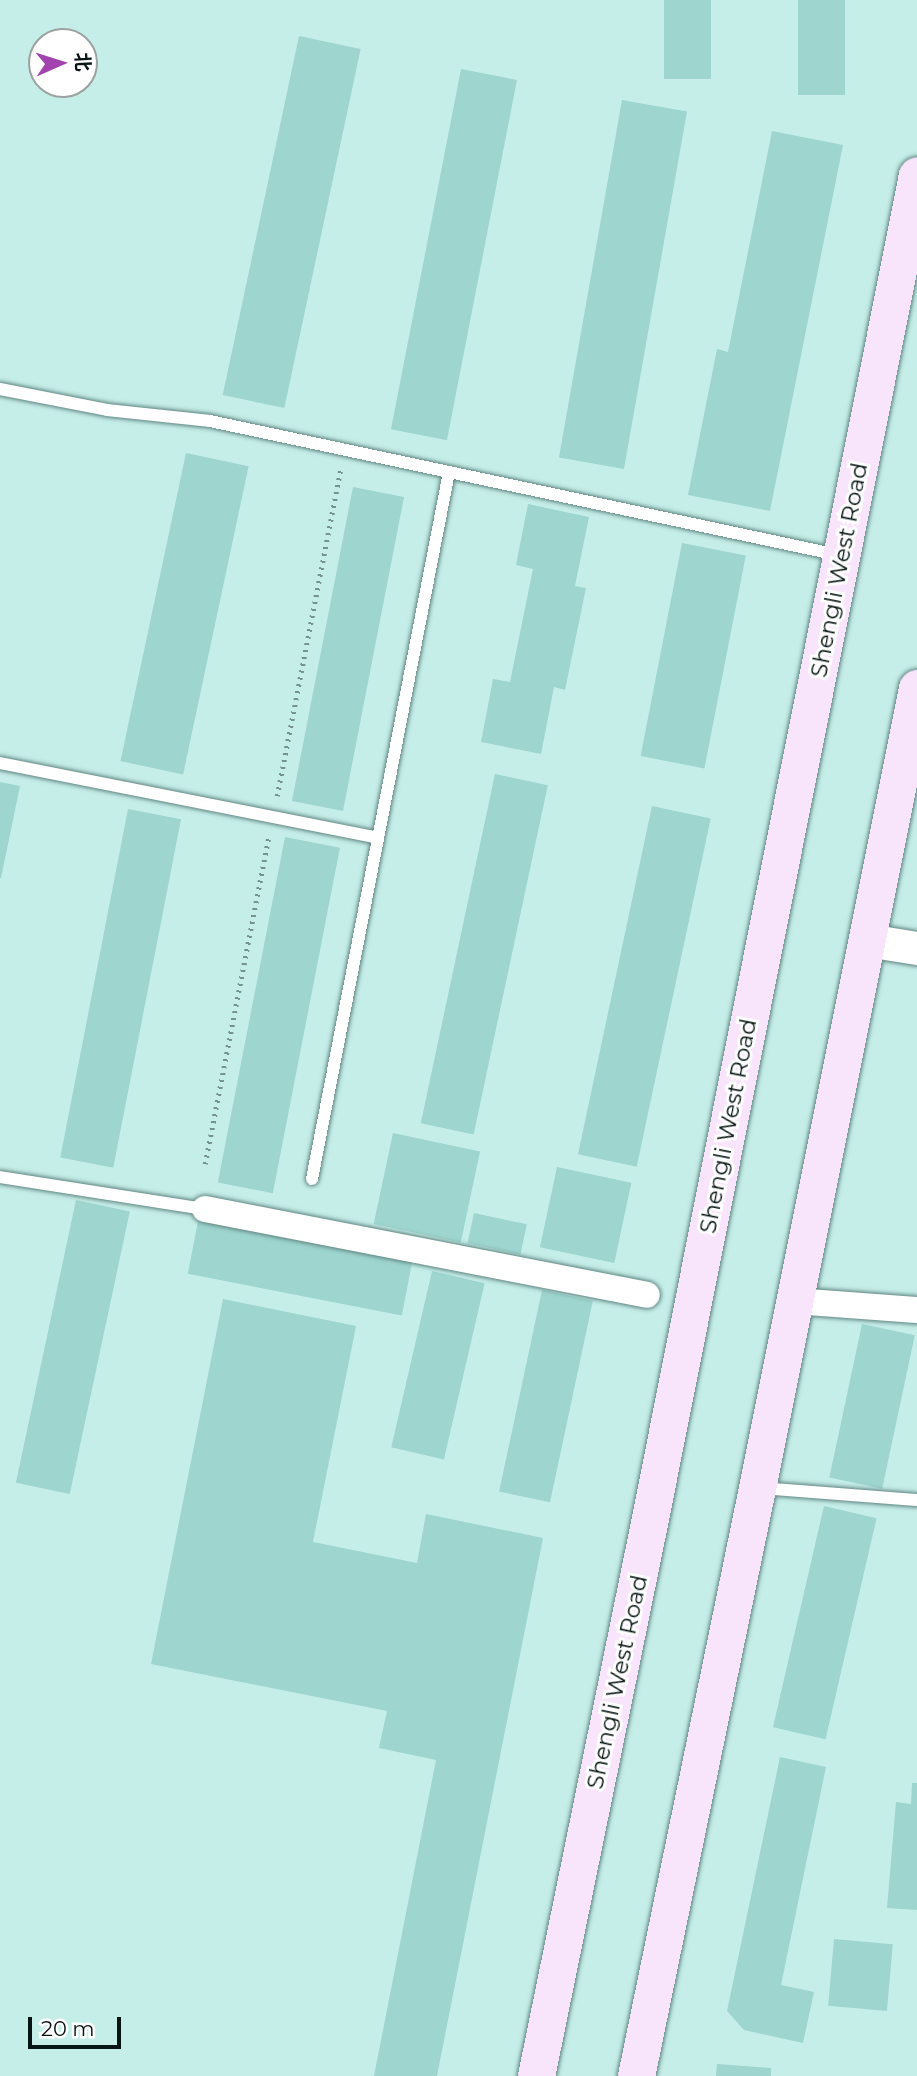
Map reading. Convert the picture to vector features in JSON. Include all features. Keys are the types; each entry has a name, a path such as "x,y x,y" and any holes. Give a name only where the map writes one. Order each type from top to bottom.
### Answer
{"main road":[{"name":"Shengli West Road","path":"536,2076 917,175"},
{"path":"636,2076 917,688"}],"street":[{"path":"867,940 917,948"},
{"path":"205,1209 647,1295"},
{"path":"794,1301 917,1310"}],"lane":[{"path":"0,389 107,410 210,421 842,556"},
{"path":"312,1179 449,472"},
{"path":"0,763 378,838"},
{"path":"0,1177 205,1209"},
{"path":"757,1488 917,1500"}],"building":[{"path":"664,0 711,0 711,79 664,79"},
{"path":"798,0 845,0 845,95 798,95"},
{"path":"299,36 361,49 284,408 223,395"},
{"path":"461,69 517,80 447,440 391,429"},
{"path":"622,100 687,111 624,469 559,457"},
{"path":"772,131 843,145 770,511 688,495 717,349 728,352"},
{"path":"186,453 249,466 183,774 121,761"},
{"path":"353,487 404,497 343,811 292,801"},
{"path":"528,504 589,517 575,586 586,588 565,690 554,687 541,754 481,742 493,679 510,682 533,569 516,565"},
{"path":"682,543 746,555 704,768 641,756"},
{"path":"495,774 548,785 474,1134 421,1123"},
{"path":"0,782 20,786 1,878 0,878"},
{"path":"652,806 711,818 637,1167 578,1154"},
{"path":"128,809 181,819 113,1168 60,1157"},
{"path":"285,837 340,848 273,1193 218,1183"},
{"path":"393,1133 480,1152 461,1242 374,1224"},
{"path":"557,1167 631,1183 614,1263 540,1247"},
{"path":"76,1200 130,1211 70,1494 16,1483"},
{"path":"200,1211 414,1253 402,1315 188,1274"},
{"path":"474,1213 527,1224 520,1255 468,1243"},
{"path":"432,1271 485,1283 444,1460 391,1447"},
{"path":"542,1290 593,1301 550,1502 499,1491"},
{"path":"223,1299 356,1326 313,1542 417,1563 426,1514 543,1538 437,2076 374,2076 436,1760 379,1748 387,1711 151,1664"},
{"path":"862,1324 915,1335 882,1489 829,1478"},
{"path":"824,1506 877,1518 826,1739 773,1727"},
{"path":"780,1757 826,1767 781,1985 814,1992 803,2043 744,2030 727,2011"},
{"path":"912,1783 917,1783 917,1910 887,1908 896,1802 911,1804"},
{"path":"834,1939 893,1944 887,2011 828,2006"},
{"path":"717,2064 771,2068 771,2076 716,2076"}]}
